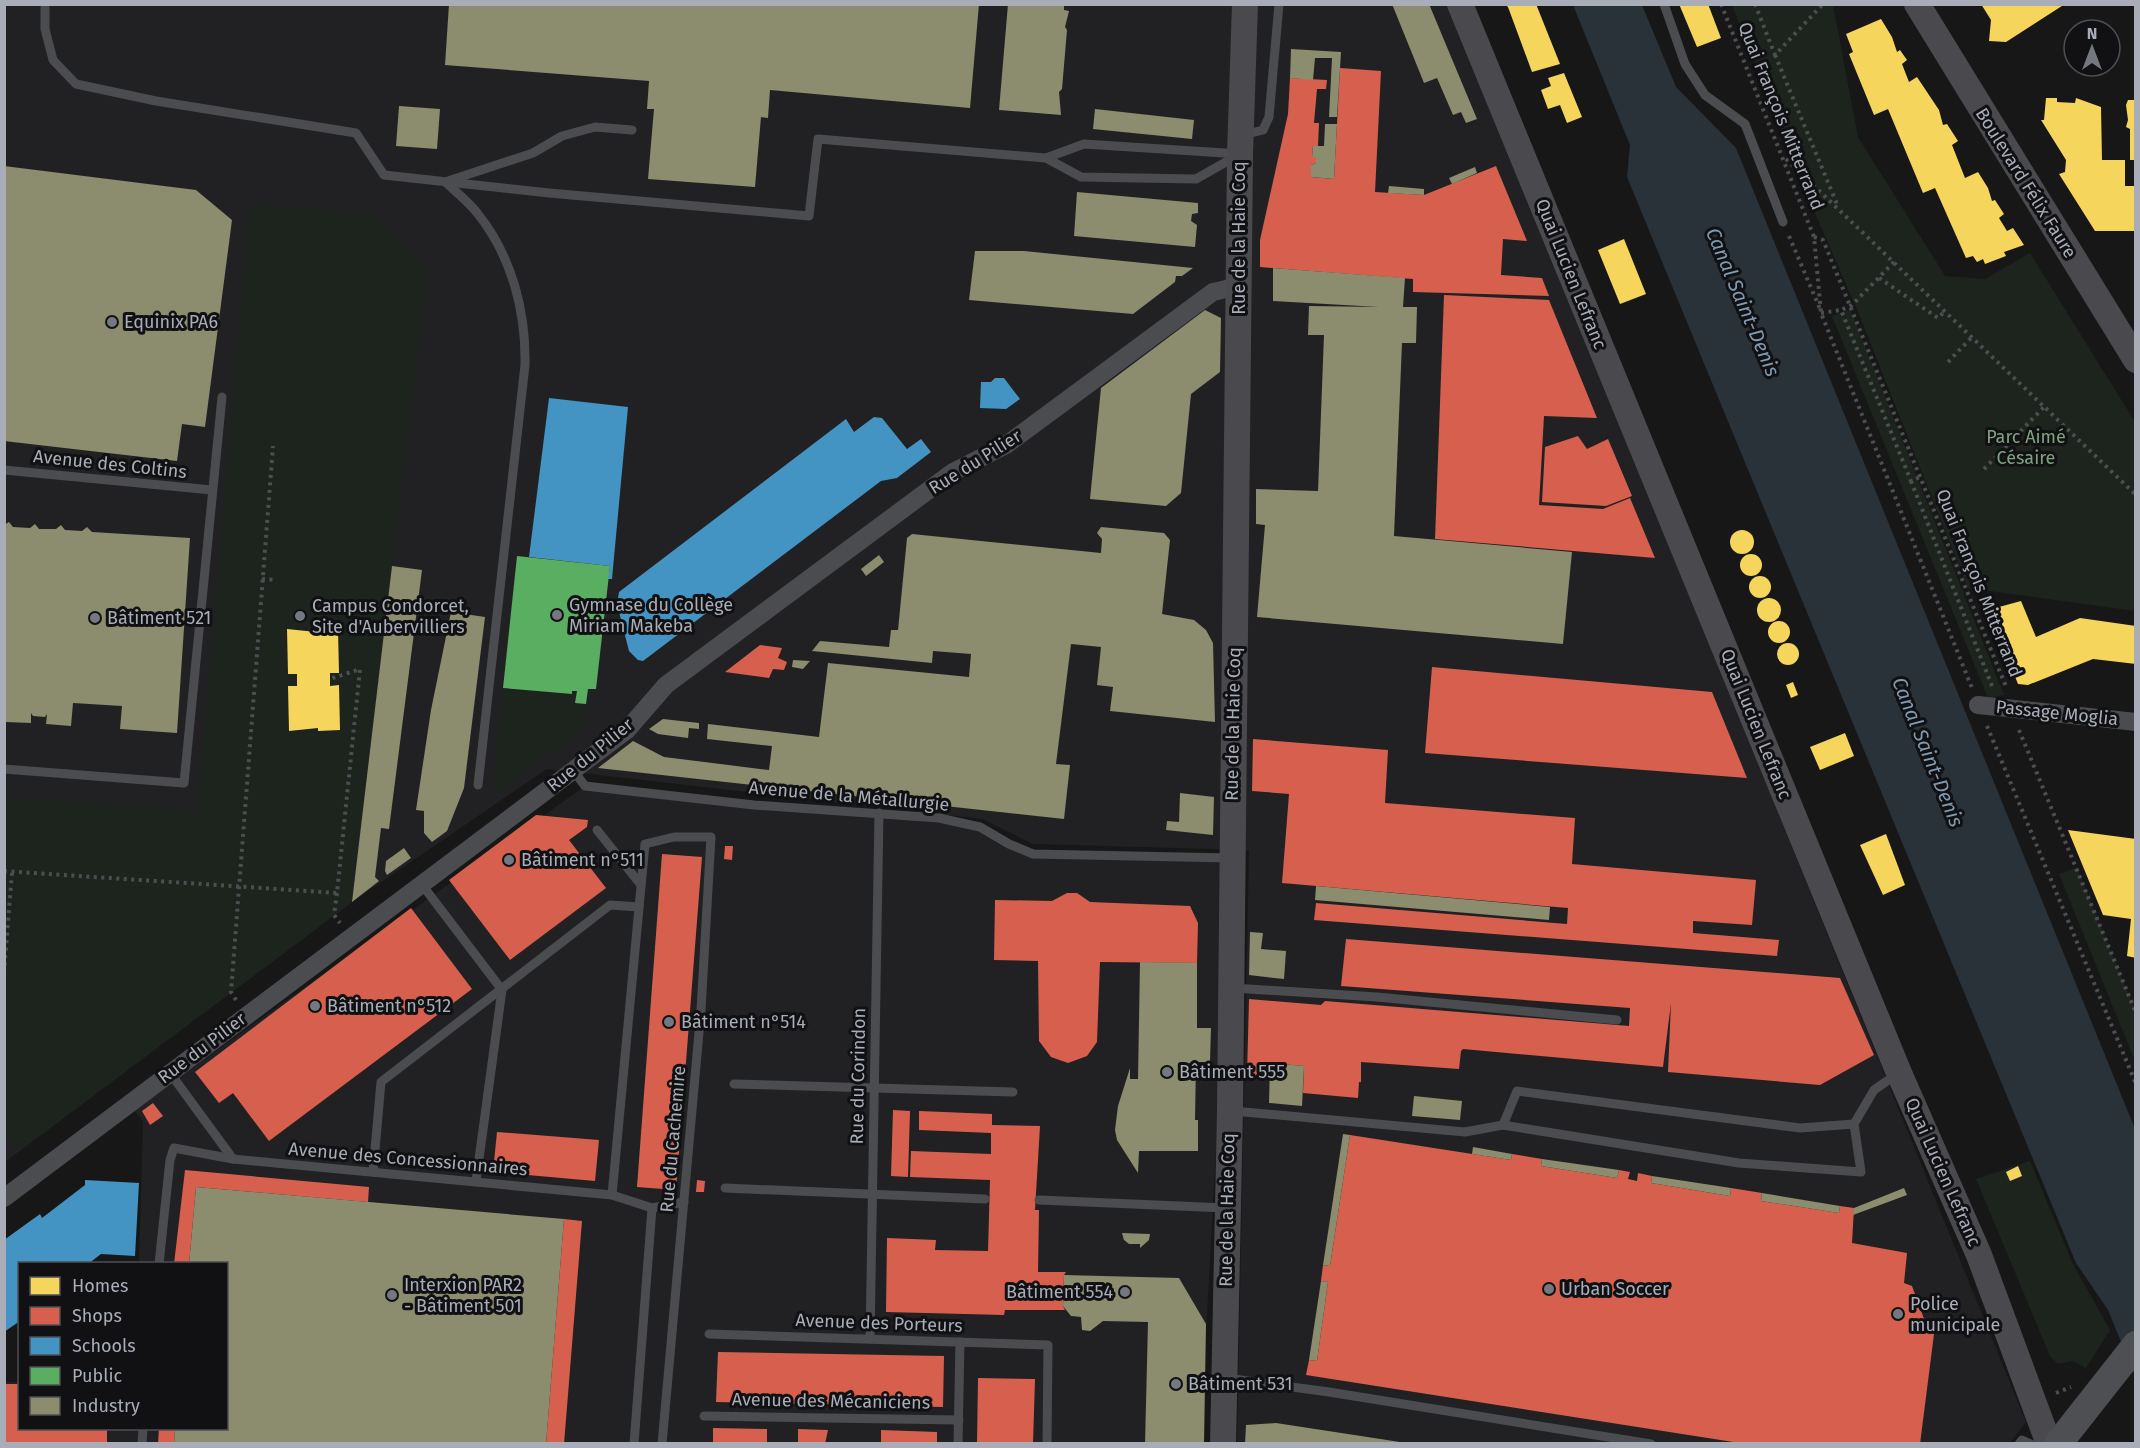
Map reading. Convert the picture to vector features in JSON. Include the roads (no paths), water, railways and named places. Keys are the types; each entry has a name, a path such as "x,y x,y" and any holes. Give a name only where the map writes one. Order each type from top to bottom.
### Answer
{"main road":[{"name":"Rue de la Haie Coq","path":"1223,1443 1230,1111 1240,145 1245,4"},
{"name":"Quai Lucien Lefranc","path":"1460,4 1899,1073 1980,1255 2049,1443"},
{"name":"Boulevard Félix Faure","path":"1917,4 2136,360"},
{"path":"2058,1443 2136,1345"}],"street":[{"name":"Rue du Pilier","path":"4,1198 245,1016 423,886 627,730 666,685 953,472 1006,445 1213,292 1239,286"},
{"name":"Passage Moglia","path":"1978,705 2136,722"}],"lane":[{"path":"45,4 45,29 53,60 76,84 156,101 356,133 384,175 809,216 818,139 1047,158 1081,177 1196,179 1263,130 1269,117 1279,4"},
{"path":"1664,4 1690,72 1705,95 1745,124 1783,222"},
{"path":"445,182 533,153 561,136 595,127 632,130"},
{"path":"1047,158 1084,144 1240,145"},
{"path":"445,182 478,213 500,247 512,274 526,336 525,365 478,785"},
{"path":"4,769 184,783 222,397"},
{"name":"Avenue des Coltins","path":"4,470 212,490"},
{"name":"Avenue de la Métallurgie","path":"573,770 585,786 754,804 939,818 980,827 1009,844 1033,854 1232,858"},
{"name":"Rue du Corindon","path":"870,1339 879,813"},
{"path":"597,830 641,885 612,1195"},
{"name":"Rue du Cachemire","path":"641,885 645,844 674,837 711,837 701,1010 662,1443"},
{"path":"423,886 502,990 476,1181"},
{"path":"374,1172 381,1082 610,905 639,907"},
{"path":"1231,987 1377,997 1617,1020"},
{"path":"170,1073 233,1159"},
{"path":"1230,1111 1465,1132 1503,1125 1739,1163 1861,1172 1854,1124 1874,1090 1899,1073"},
{"path":"734,1084 1012,1092"},
{"path":"1503,1125 1517,1090 1800,1128 1854,1124"},
{"name":"Avenue des Concessionnaires","path":"159,1262 170,1160 174,1148 233,1159 612,1195 652,1208 684,1202"},
{"path":"725,1188 985,1198"},
{"path":"1039,1200 1227,1208"},
{"path":"634,1443 652,1208"},
{"name":"Avenue des Porteurs","path":"709,1334 1048,1345 1047,1443"},
{"path":"958,1443 960,1342"},
{"path":"1224,1378 1329,1392 1651,1443"},
{"name":"Avenue des Mécaniciens","path":"704,1416 959,1420"},
{"path":"2019,1443 2022,1440 2031,1443"}],"water":[{"name":"Canal Saint-Denis","path":"1573,5 1642,5 1676,87 1736,148 2135,1129 2135,1376 2108,1310 2076,1263 1627,177 1630,145"}],"place":[{"name":"Equinix PA6","path":"112,322"},
{"name":"Gymnase du Collège Miriam Makeba","path":"557,615"},
{"name":"Campus Condorcet, Site d'Aubervilliers","path":"300,616"},
{"name":"Bâtiment 521","path":"95,618"},
{"name":"Bâtiment n°511","path":"509,860"},
{"name":"Bâtiment n°512","path":"315,1006"},
{"name":"Bâtiment n°514","path":"669,1022"},
{"name":"Bâtiment 555","path":"1167,1072"},
{"name":"Urban Soccer","path":"1549,1289"},
{"name":"Bâtiment 554","path":"1125,1292"},
{"name":"Interxion PAR2 - Bâtiment 501","path":"392,1295"},
{"name":"Police municipale","path":"1898,1314"},
{"name":"Bâtiment 531","path":"1176,1384"}],"park label":[{"name":"Parc Aimé Césaire","path":"2026,447"}]}
